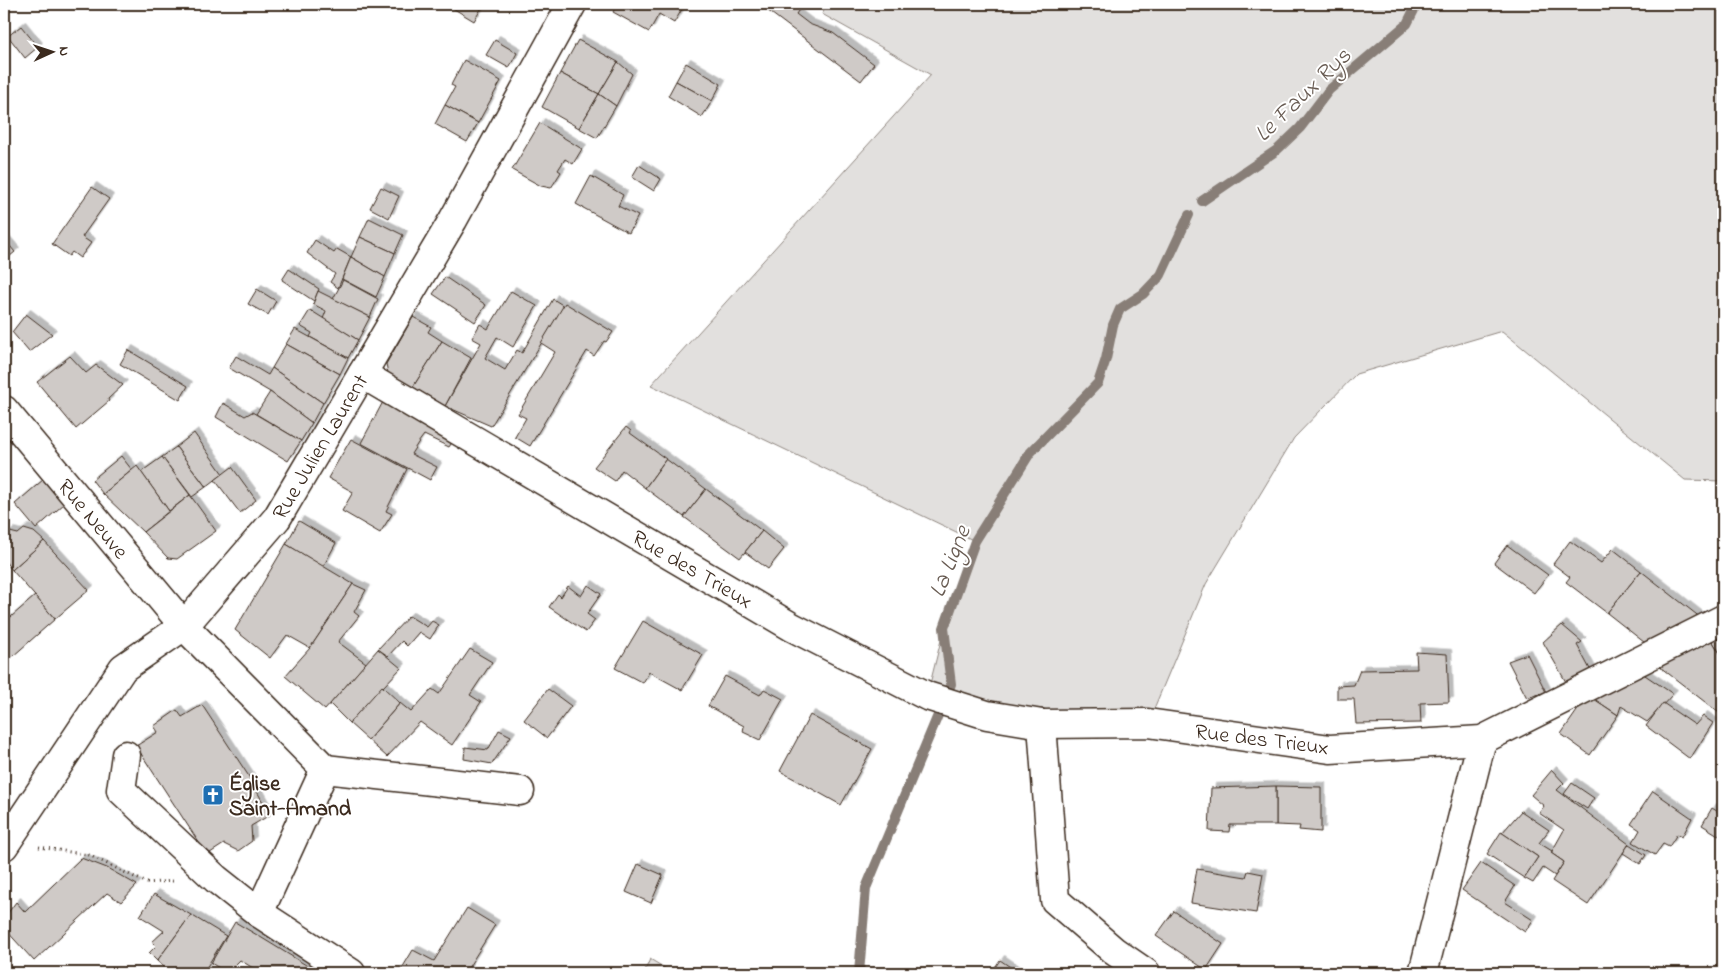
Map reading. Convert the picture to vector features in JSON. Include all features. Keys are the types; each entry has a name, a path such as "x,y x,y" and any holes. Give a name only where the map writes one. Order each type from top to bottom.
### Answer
{"street":[{"name":"Rue Julien Laurent","path":"5,844 123,668 184,626 277,518 454,220 572,4"},
{"name":"Rue des Trieux","path":"362,374 792,626 928,696 987,714 1042,724 1148,723 1330,749 1482,740 1723,619"},
{"name":"Rue Neuve","path":"4,410 184,626 324,769"},
{"path":"1042,724 1055,900 1114,952 1146,973"},
{"path":"1423,973 1482,740"},
{"path":"126,755 121,790 216,879 259,913 351,973"},
{"path":"259,913 324,769 520,791"}],"path":[{"path":"5,844 89,855 147,882"}],"shaded area":[{"path":"827,4 1723,4 1723,481 1685,480 1502,331 1356,374 1294,438 1206,584 1148,723 1042,724 927,696 944,628 975,541 651,385 931,75 822,14"},
{"path":"650,959 673,973 644,973"}],"building":[{"path":"446,4 484,4 474,21"},
{"path":"617,4 685,4 674,23 659,14 649,32 613,12"},
{"path":"759,4 803,4 796,14 809,24 833,33 874,64 861,81"},
{"path":"21,26 38,47 25,58 8,36"},
{"path":"495,40 517,53 509,68 486,55"},
{"path":"578,40 618,62 599,94 560,73"},
{"path":"464,60 501,81 478,123 445,105 455,87 451,85"},
{"path":"618,62 632,74 616,106 599,94"},
{"path":"686,63 721,84 712,101 676,81"},
{"path":"560,73 599,94 579,128 542,107"},
{"path":"676,81 712,101 702,117 668,96"},
{"path":"599,94 616,106 597,138 579,128"},
{"path":"445,105 478,123 467,142 435,124"},
{"path":"540,123 582,149 573,164 565,159 558,170 561,172 551,188 541,186 512,170"},
{"path":"639,165 661,179 654,191 632,177"},
{"path":"591,176 623,195 618,206 638,216 629,233 576,204"},
{"path":"92,187 109,199 82,237 91,243 80,258 72,252 69,256 52,244"},
{"path":"381,187 399,196 389,218 370,208"},
{"path":"369,218 403,235 395,253 360,237"},
{"path":"360,237 395,253 385,277 351,257"},
{"path":"4,239 15,252 4,261"},
{"path":"315,240 334,253 337,249 351,257 338,288 330,282 335,274 307,253"},
{"path":"351,257 385,277 376,297 342,279"},
{"path":"289,269 319,289 314,301 282,280"},
{"path":"445,277 486,305 475,322 433,294"},
{"path":"343,280 378,299 370,317 333,299"},
{"path":"257,289 276,301 268,315 248,304"},
{"path":"318,291 370,317 358,340 323,319 326,311 313,304"},
{"path":"511,291 537,306 513,347 497,337 485,358 505,370 517,350 522,353 553,299 564,306 491,426 445,406 481,343 472,338 480,324 488,329"},
{"path":"565,303 613,332 594,356 587,351 530,446 515,437 526,418 518,414 555,352 541,343"},
{"path":"310,310 358,340 348,358 310,337 312,333 300,326"},
{"path":"26,314 52,334 29,352 12,332"},
{"path":"413,317 431,327 428,332 442,341 413,387 388,373 386,364"},
{"path":"295,329 348,358 340,374 286,344"},
{"path":"442,341 471,358 445,406 413,387"},
{"path":"286,344 340,374 323,403 272,368"},
{"path":"128,350 188,386 180,400 120,364"},
{"path":"70,356 86,373 96,365 123,385 108,399 109,401 76,429 37,382"},
{"path":"236,356 268,375 272,368 323,403 312,423 270,392 229,368"},
{"path":"270,392 312,423 301,441 256,414"},
{"path":"384,400 455,438 449,447 424,435 411,454 437,467 430,480 361,443"},
{"path":"223,403 245,416 252,412 301,441 288,461 216,417"},
{"path":"626,427 631,431 630,433 666,459 645,488 622,470 615,481 594,467"},
{"path":"194,433 223,474 206,487 176,447"},
{"path":"351,439 407,469 386,511 392,514 380,533 342,511 353,492 328,478"},
{"path":"176,447 206,487 192,497 162,457"},
{"path":"121,456 132,470 103,494 92,480"},
{"path":"162,457 190,495 169,511 141,472"},
{"path":"666,459 706,489 684,517 645,488"},
{"path":"137,466 169,511 143,532 103,494"},
{"path":"232,467 256,500 240,513 215,480"},
{"path":"44,479 65,503 36,529 15,504"},
{"path":"706,489 762,531 740,558 684,517"},
{"path":"190,495 216,531 177,559 168,558 143,532"},
{"path":"299,521 336,543 323,567 286,544"},
{"path":"24,529 34,532 44,541 12,570 4,560 4,538 10,532 18,534"},
{"path":"762,531 784,549 768,569 745,552"},
{"path":"44,541 89,590 55,619 12,570"},
{"path":"1570,541 1601,563 1613,549 1641,571 1607,613 1566,582 1570,577 1553,564"},
{"path":"286,544 353,584 310,648 287,635 270,658 235,630"},
{"path":"1507,545 1548,575 1534,593 1494,563"},
{"path":"1641,571 1701,618 1654,650 1607,613"},
{"path":"353,584 366,590 354,612 359,616 338,642 366,663 325,710 285,676 310,648"},
{"path":"588,585 601,594 587,614 595,620 586,632 549,607 558,594 561,597 568,586 581,596"},
{"path":"35,596 55,619 4,664 4,623"},
{"path":"409,616 427,627 432,621 439,625 430,639 419,632 407,646 402,641 388,656 378,649"},
{"path":"643,621 703,655 682,690 649,672 643,683 615,668"},
{"path":"1562,625 1582,642 1577,645 1592,673 1566,682 1543,642"},
{"path":"1722,633 1723,635 1723,658 1711,639"},
{"path":"1711,639 1723,658 1723,716 1660,667"},
{"path":"378,649 401,668 349,723 330,704"},
{"path":"470,649 492,662 470,695 481,702 452,745 420,722 387,757 368,740 400,703 411,712 432,689 439,694"},
{"path":"1416,652 1447,654 1449,702 1420,703 1421,723 1356,724 1354,699 1337,699 1337,686 1354,685 1360,670 1417,669"},
{"path":"1527,654 1546,692 1527,698 1508,661"},
{"path":"1642,673 1673,694 1647,722 1621,706 1618,715 1588,695"},
{"path":"725,676 760,695 764,689 783,699 760,740 743,732 744,726 708,706"},
{"path":"382,686 400,703 368,740 349,723"},
{"path":"548,689 571,706 547,738 524,720"},
{"path":"1588,695 1618,715 1590,755 1561,734"},
{"path":"1663,703 1695,725 1703,716 1713,723 1690,759 1646,726"},
{"name":"Église Saint-Amand","path":"202,705 248,775 270,815 251,826 252,841 238,851 224,844 207,855 136,746 158,732 154,726 177,710 182,717"},
{"path":"810,715 872,749 841,805 780,771"},
{"path":"499,730 511,736 492,764 464,759 465,747 488,750"},
{"path":"1552,770 1564,783 1557,790 1629,844 1588,905 1552,881 1564,862 1551,853 1564,830 1539,813 1544,806 1531,795"},
{"path":"1572,783 1594,798 1587,809 1564,794"},
{"path":"1276,786 1321,787 1321,832 1299,830 1300,826 1276,825"},
{"path":"1276,786 1276,825 1230,825 1229,832 1209,831 1211,788"},
{"path":"1653,791 1692,818 1682,837 1677,834 1669,847 1663,844 1655,855 1633,842 1640,830 1631,824"},
{"path":"1712,808 1723,815 1723,838 1702,825"},
{"path":"1521,811 1549,830 1539,843 1564,862 1555,876 1543,868 1533,883 1524,878 1538,857 1502,833"},
{"path":"1501,832 1538,857 1524,878 1487,854"},
{"path":"1629,844 1646,855 1640,864 1623,853"},
{"path":"81,858 107,868 137,885 121,902 107,893 34,961 4,928 4,918 16,902 25,912"},
{"path":"1481,863 1515,886 1505,902 1533,920 1525,932 1462,890"},
{"path":"638,864 663,875 651,903 626,892"},
{"path":"1197,869 1246,877 1248,871 1263,874 1256,913 1191,903"},
{"path":"154,894 191,915 157,961 149,953 156,946 152,942 164,931 140,916"},
{"path":"467,908 495,925 465,973 406,973 401,970 413,950 434,961"},
{"path":"1174,911 1223,944 1206,970 1156,936"},
{"path":"191,915 226,936 203,973 186,973 183,969 179,973 160,973 164,967 157,961"},
{"path":"235,922 319,973 261,973 240,960 227,973 211,963"},
{"path":"1000,960 1019,973 991,973"}],"waterway":[{"name":"Le Faux Rys","path":"1202,201 1277,150 1300,128 1329,90 1407,24 1417,4"},
{"name":"La Ligne","path":"859,973 866,888 951,684 944,628 975,541 1030,453 1098,383 1106,359 1113,325 1120,309 1143,294 1161,275 1189,215"}],"place":[{"name":"Église Saint-Amand","path":"213,795"}]}
